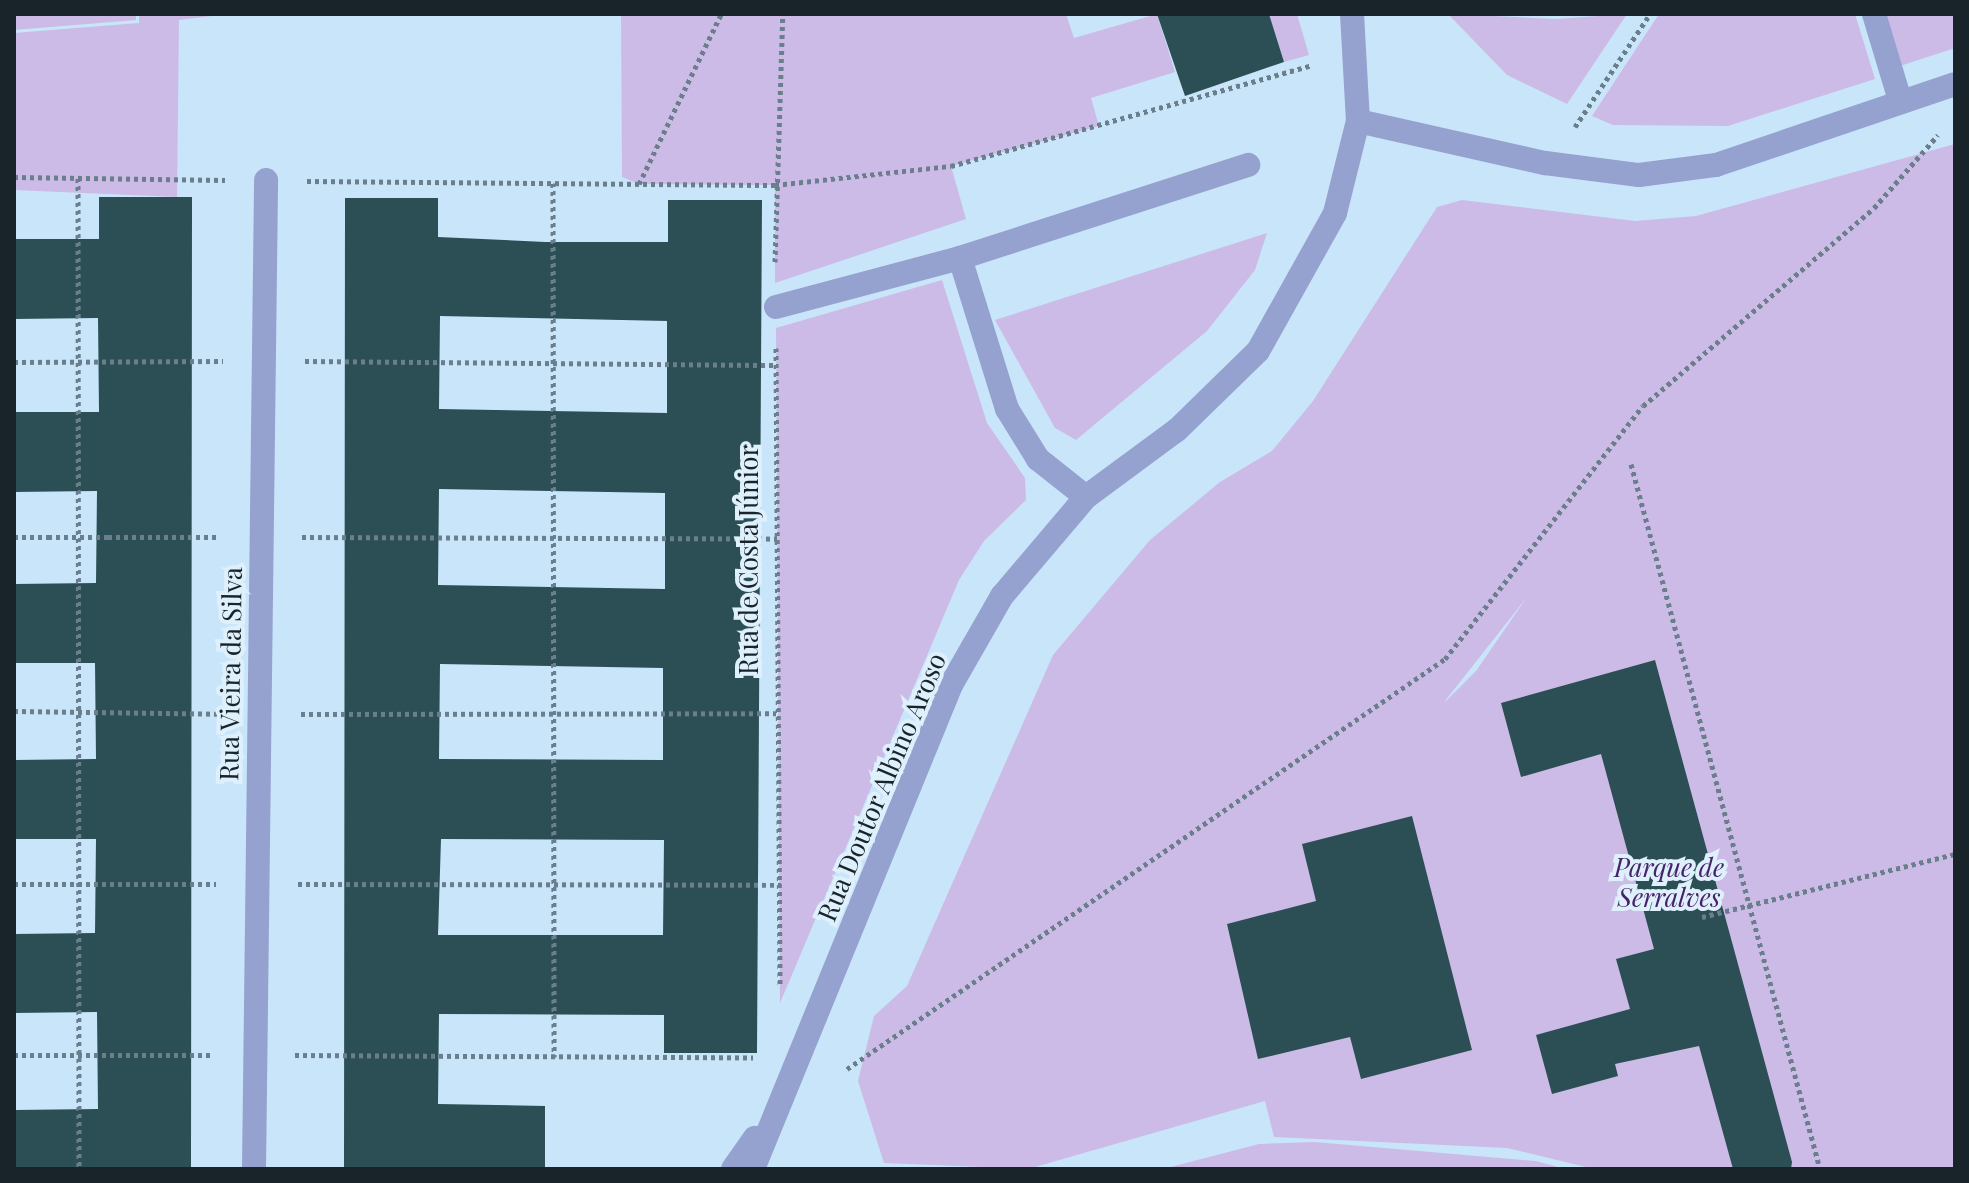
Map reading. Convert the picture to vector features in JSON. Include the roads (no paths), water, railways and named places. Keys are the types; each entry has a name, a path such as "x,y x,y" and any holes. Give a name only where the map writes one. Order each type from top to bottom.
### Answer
{"street":[{"name":"Rua Doutor Albino Aroso","path":"753,1169 774,1104 951,685 1002,596 1086,497 1177,430 1258,351 1335,213 1358,121 1352,14"},
{"path":"1874,14 1900,100"},
{"path":"1358,121 1545,163 1639,175 1716,165 1900,100 1955,84"},
{"path":"776,307 960,258 1248,165"},
{"name":"Rua Vieira da Silva","path":"254,1169 257,714 266,180"},
{"path":"960,258 1007,409 1038,459 1086,497"},
{"path":"733,1169 774,1104"}],"park label":[{"name":"Parque de Serralves","path":"1669,882"}]}
